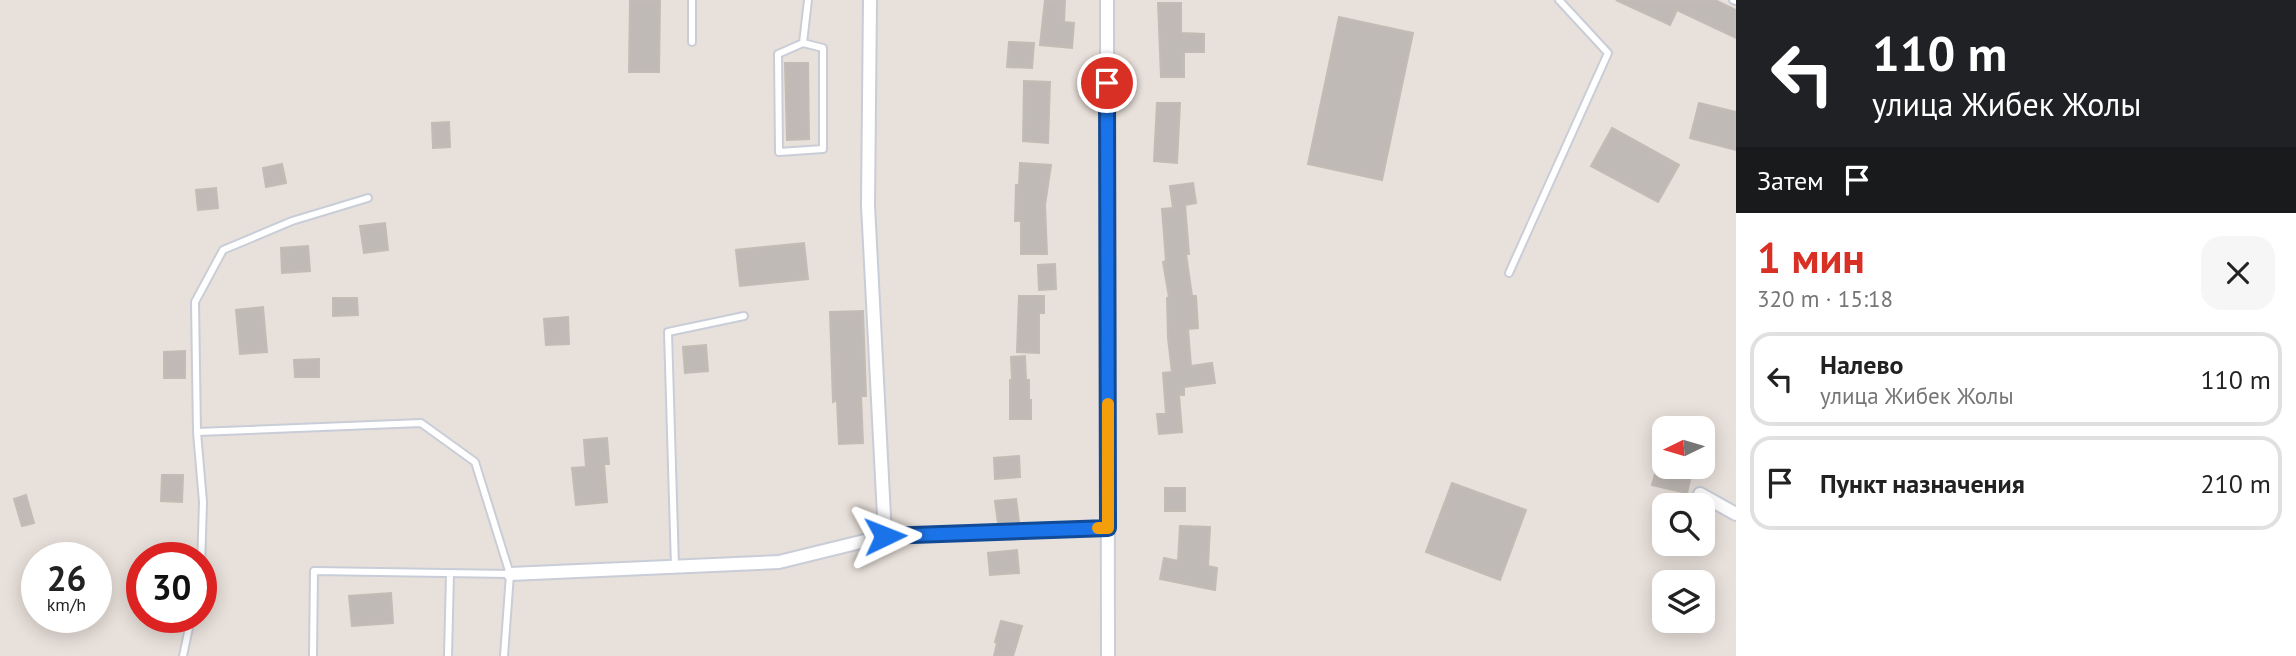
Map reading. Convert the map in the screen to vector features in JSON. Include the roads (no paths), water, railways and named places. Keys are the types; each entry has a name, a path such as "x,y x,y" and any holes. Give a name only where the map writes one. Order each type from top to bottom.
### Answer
{"street":[{"path":"870,0 868,205 885,536"},
{"path":"1107,0 1108,656"},
{"path":"1715,502 1736,514"},
{"path":"510,574 779,562 885,536 1108,528"}],"lane":[{"path":"692,0 692,42"},
{"path":"803,43 808,0"},
{"path":"1509,273 1608,53 1559,0"},
{"path":"803,43 824,48 823,149 779,152 778,54 803,43"},
{"path":"202,542 203,502 197,432 195,302 223,250 292,220 368,198"},
{"path":"675,567 667,332 744,316"},
{"path":"197,432 421,423 475,463 510,574 504,656"},
{"path":"313,656 314,571 510,574"},
{"path":"448,656 450,574"},
{"path":"183,656 188,633"}]}
